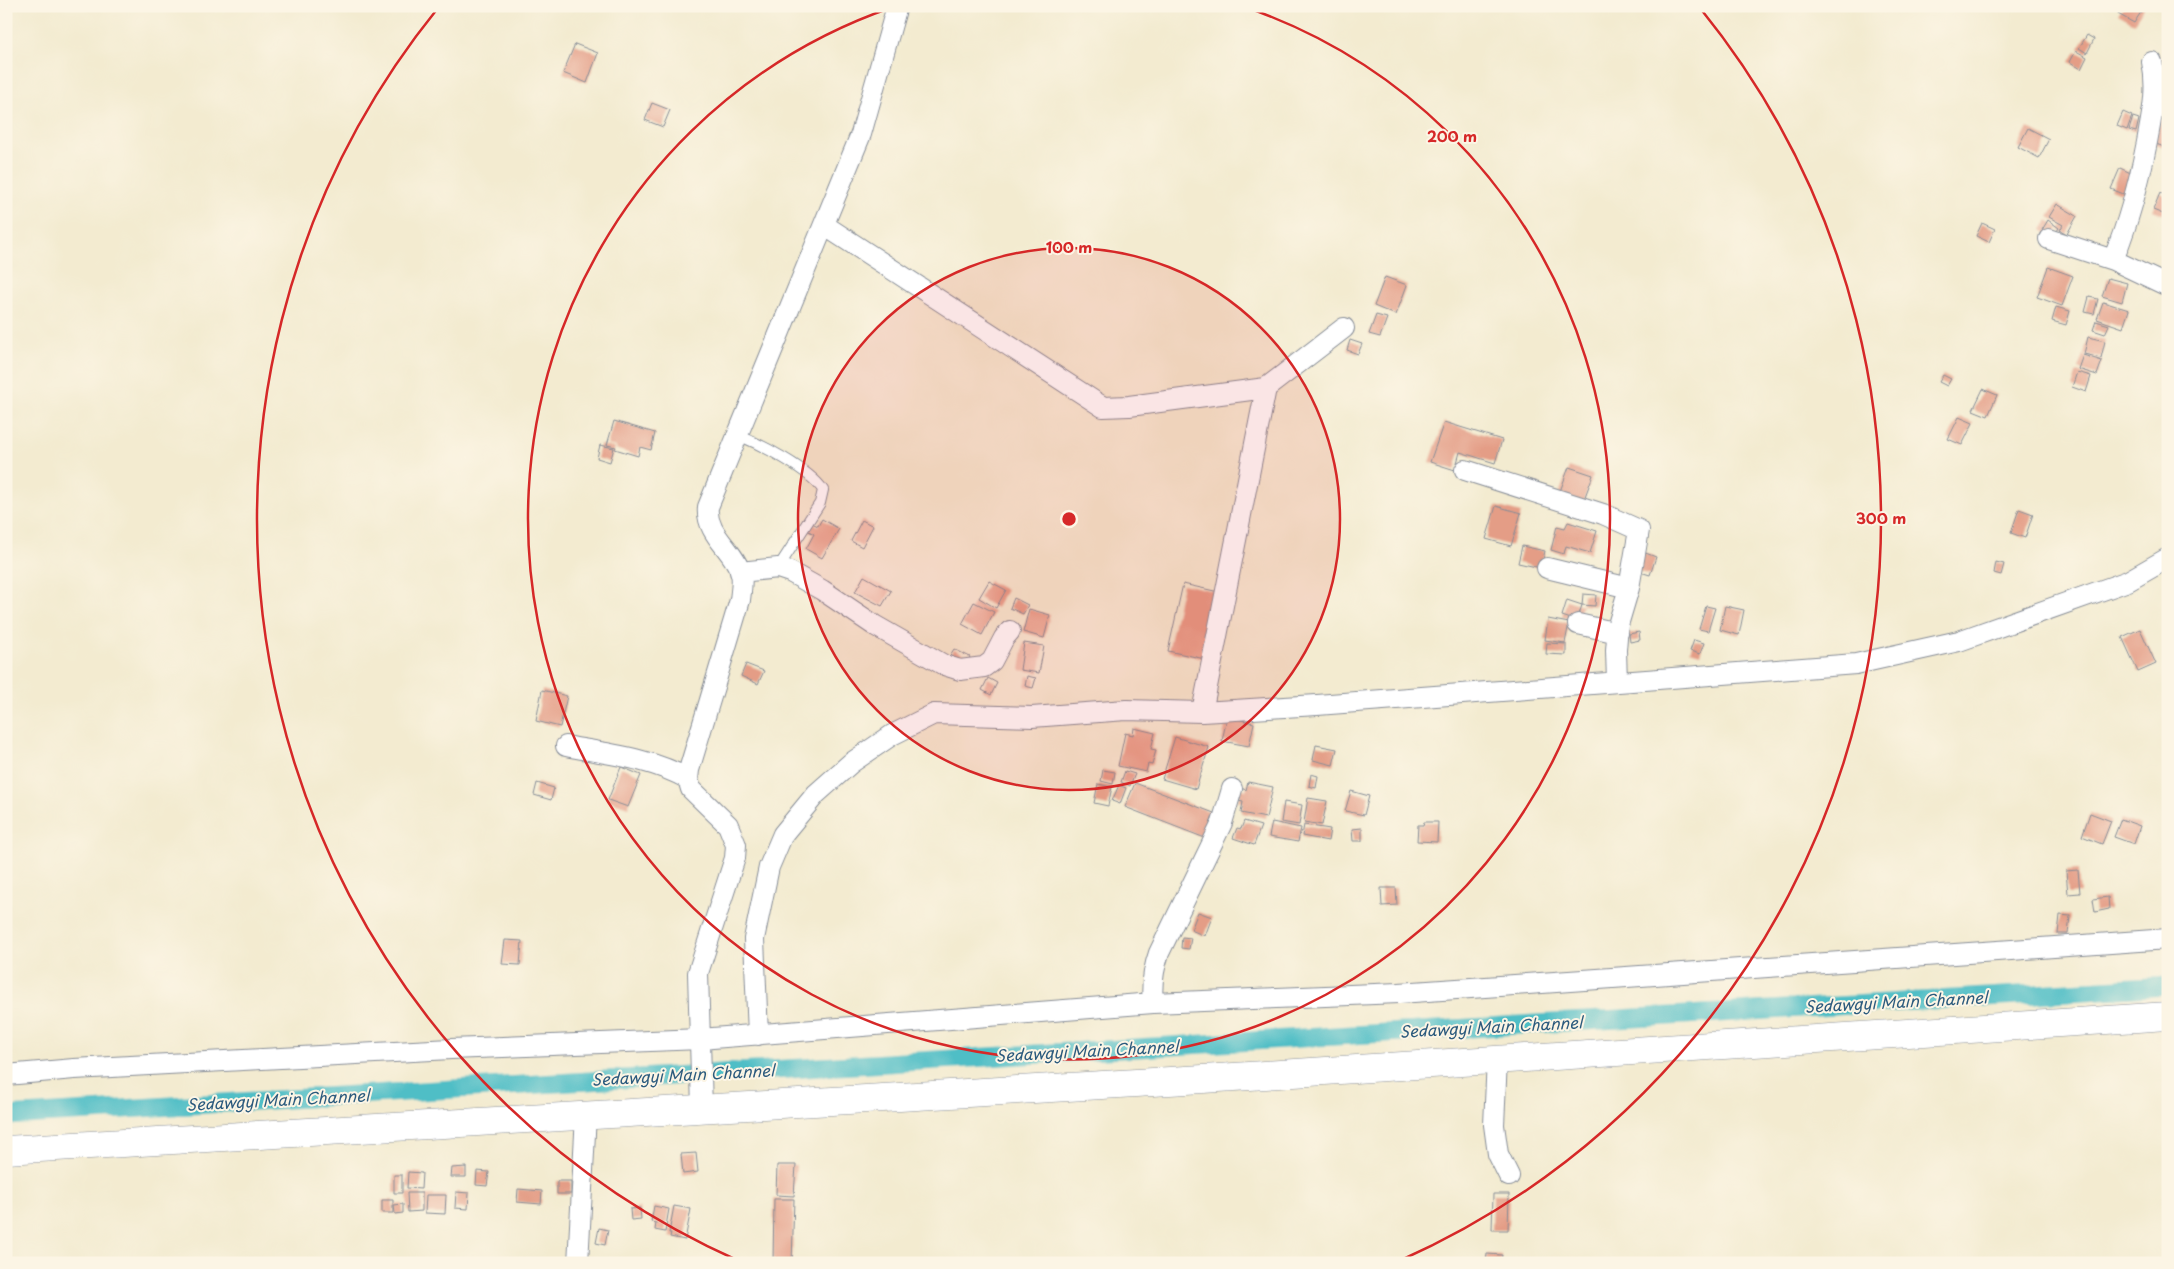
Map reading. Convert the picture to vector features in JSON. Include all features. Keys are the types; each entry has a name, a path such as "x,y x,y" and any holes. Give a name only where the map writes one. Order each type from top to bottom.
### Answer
{"street":[{"path":"702,1104 698,988 700,962 735,858 736,845 728,825 691,789 688,779 689,770 740,600 740,572 710,526 708,511 861,134 897,6"},
{"path":"2113,260 2128,223 2139,182 2155,94 2152,62"},
{"path":"824,226 1103,407 1128,406 1266,388 1344,328"},
{"path":"2049,239 2113,260 2168,286"},
{"path":"1202,712 1266,388"},
{"path":"1465,470 1603,514 1639,530 1629,588 1618,633 1617,682"},
{"path":"758,1035 754,939 769,868 782,834 816,794 851,763 892,735 934,714 1032,717 1126,710 1202,712 1856,664 1950,643 2128,581 2168,558"},
{"path":"740,572 778,568 790,572 822,590 874,625 936,661 960,670 984,667 992,661 1004,638 1010,631"},
{"path":"1547,568 1629,588"},
{"path":"1578,624 1618,633"},
{"path":"566,746 653,764 671,770 688,779"},
{"path":"1153,1003 1151,984 1159,953 1222,823 1232,789"},
{"path":"6,1075 94,1068 700,1044 758,1035 1153,1003 1399,993 2168,939"},
{"path":"6,1150 586,1115 702,1104 1203,1079 2168,1016"},
{"path":"1496,1059 1494,1125 1498,1154 1509,1176"},
{"path":"578,1263 586,1115"}],"lane":[{"path":"738,435 755,442 808,474 823,490 820,503 778,568"}],"building":[{"path":"2123,6 2145,6 2134,23 2118,14"},
{"path":"2087,35 2094,39 2087,53 2079,48"},
{"path":"575,44 598,53 587,83 563,73"},
{"path":"2076,51 2087,57 2081,69 2070,62"},
{"path":"652,103 670,110 663,127 645,120"},
{"path":"2123,112 2132,116 2127,130 2117,126"},
{"path":"2133,117 2139,119 2136,132 2129,130"},
{"path":"2161,119 2168,122 2168,139 2164,147 2151,142"},
{"path":"2028,128 2049,139 2039,158 2018,147"},
{"path":"2120,168 2139,177 2131,197 2111,189"},
{"path":"2160,193 2168,196 2168,216 2153,210"},
{"path":"2057,204 2077,216 2067,234 2060,230 2063,225 2049,217"},
{"path":"2048,220 2059,228 2053,237 2042,230"},
{"path":"1982,223 1995,229 1989,242 1976,236"},
{"path":"2048,267 2073,276 2062,306 2037,297"},
{"path":"1385,277 1407,285 1396,315 1374,306"},
{"path":"2108,278 2127,283 2122,302 2102,296"},
{"path":"2089,297 2098,299 2094,314 2085,312"},
{"path":"2103,302 2129,310 2123,328 2097,319"},
{"path":"2056,307 2070,311 2066,325 2052,321"},
{"path":"1376,315 1387,318 1380,337 1369,334"},
{"path":"2096,321 2109,325 2105,334 2093,330"},
{"path":"2088,337 2105,341 2101,358 2084,354"},
{"path":"1350,340 1362,344 1358,354 1347,350"},
{"path":"2083,355 2102,361 2097,375 2078,369"},
{"path":"2077,372 2091,376 2086,392 2072,387"},
{"path":"1943,375 1951,379 1947,386 1939,382"},
{"path":"1983,389 1997,395 1988,416 1973,410"},
{"path":"1959,417 1973,423 1962,445 1948,439"},
{"path":"614,421 655,433 651,450 640,447 638,456 607,445"},
{"path":"1444,422 1502,440 1495,463 1460,452 1455,470 1430,462"},
{"path":"600,445 614,448 610,462 597,458"},
{"path":"1569,467 1593,475 1583,502 1559,494"},
{"path":"1496,506 1521,513 1511,546 1486,539"},
{"path":"2019,509 2033,514 2025,538 2011,533"},
{"path":"822,519 839,529 822,558 806,549 814,534 807,530 812,523 818,526"},
{"path":"862,520 873,526 862,547 851,541"},
{"path":"1568,522 1597,531 1590,553 1566,546 1564,554 1551,550 1557,526 1565,528"},
{"path":"1522,546 1545,551 1541,568 1518,563"},
{"path":"1643,552 1656,557 1650,575 1637,571"},
{"path":"1996,562 2004,564 2001,575 1994,573"},
{"path":"864,576 891,591 882,606 855,592"},
{"path":"989,581 1006,590 996,608 979,598"},
{"path":"1183,584 1219,592 1205,659 1168,651"},
{"path":"1583,594 1596,595 1595,606 1582,605"},
{"path":"1014,598 1028,605 1023,614 1010,608"},
{"path":"1567,600 1582,605 1577,621 1562,616"},
{"path":"974,602 994,612 982,635 962,624"},
{"path":"1706,606 1715,608 1708,631 1699,629"},
{"path":"1725,606 1744,610 1739,635 1720,630"},
{"path":"1029,609 1050,615 1044,638 1023,632"},
{"path":"1548,619 1569,623 1565,643 1545,640"},
{"path":"2140,629 2156,664 2138,672 2122,637"},
{"path":"1639,632 1640,640 1630,642 1629,634"},
{"path":"1694,640 1704,643 1700,654 1690,651"},
{"path":"1024,643 1044,646 1039,673 1020,670"},
{"path":"1547,643 1566,644 1566,655 1546,654"},
{"path":"954,649 970,657 964,669 947,660"},
{"path":"746,664 764,671 758,684 741,676"},
{"path":"1027,676 1036,678 1033,688 1025,686"},
{"path":"988,678 997,683 991,695 982,690"},
{"path":"542,690 567,696 560,727 536,721"},
{"path":"1227,717 1254,723 1249,746 1222,741"},
{"path":"1134,728 1155,733 1151,749 1156,750 1152,765 1148,764 1146,772 1118,766 1125,733 1133,735"},
{"path":"1175,737 1209,747 1196,789 1162,779"},
{"path":"1316,745 1337,749 1333,765 1313,760"},
{"path":"621,767 641,775 628,807 608,800"},
{"path":"1103,770 1115,772 1113,784 1101,781"},
{"path":"1125,771 1135,774 1130,786 1121,782"},
{"path":"1311,774 1318,776 1316,788 1309,786"},
{"path":"1248,782 1273,787 1266,818 1241,813 1243,802 1238,801 1241,788 1246,790"},
{"path":"537,783 554,788 551,800 534,795"},
{"path":"1135,783 1214,813 1205,838 1125,807"},
{"path":"1098,784 1112,787 1108,806 1094,803"},
{"path":"1119,785 1126,788 1120,804 1112,801"},
{"path":"1351,791 1369,796 1364,815 1345,811"},
{"path":"1308,798 1327,801 1322,825 1304,822"},
{"path":"1284,802 1302,805 1299,825 1281,822"},
{"path":"2090,813 2111,821 2102,844 2082,836"},
{"path":"2121,819 2140,826 2134,844 2114,837"},
{"path":"1244,821 1261,826 1254,845 1233,838 1237,828 1241,829"},
{"path":"1272,822 1301,828 1298,842 1269,837"},
{"path":"1424,822 1438,822 1437,842 1417,841 1418,825 1423,825"},
{"path":"1304,825 1330,829 1328,841 1302,836"},
{"path":"1362,828 1362,841 1353,841 1352,829"},
{"path":"2078,870 2080,893 2068,894 2066,871"},
{"path":"1381,888 1396,888 1397,905 1382,906"},
{"path":"2108,897 2109,909 2095,912 2093,899"},
{"path":"1198,912 1212,917 1205,936 1191,930"},
{"path":"2060,915 2070,916 2068,934 2058,934"},
{"path":"1182,937 1191,938 1189,949 1181,948"},
{"path":"505,940 522,941 520,965 502,964"},
{"path":"696,1153 698,1172 683,1174 681,1154"},
{"path":"777,1165 796,1165 794,1196 776,1195"},
{"path":"466,1167 466,1177 451,1177 452,1168"},
{"path":"477,1171 489,1172 487,1186 476,1185"},
{"path":"408,1172 422,1173 421,1189 407,1188"},
{"path":"394,1175 402,1175 402,1193 394,1193"},
{"path":"557,1181 571,1181 571,1194 557,1194"},
{"path":"518,1189 542,1191 541,1204 517,1202"},
{"path":"456,1192 469,1193 468,1209 455,1208"},
{"path":"407,1193 422,1193 422,1211 408,1212"},
{"path":"1493,1194 1509,1194 1508,1230 1492,1230"},
{"path":"426,1195 446,1195 445,1214 425,1213"},
{"path":"774,1199 794,1199 792,1263 773,1263"},
{"path":"382,1200 393,1200 393,1213 382,1213"},
{"path":"403,1204 403,1213 395,1214 394,1205"},
{"path":"654,1206 669,1209 665,1232 655,1230 656,1223 651,1222"},
{"path":"674,1206 691,1209 685,1240 670,1237 671,1233 669,1233"},
{"path":"640,1208 641,1219 631,1220 630,1209"},
{"path":"599,1228 608,1230 605,1245 596,1243"},
{"path":"1487,1254 1502,1255 1501,1263 1486,1263"}],"waterway":[{"name":"Sedawgyi Main Channel","path":"6,1116 2168,986"}]}
